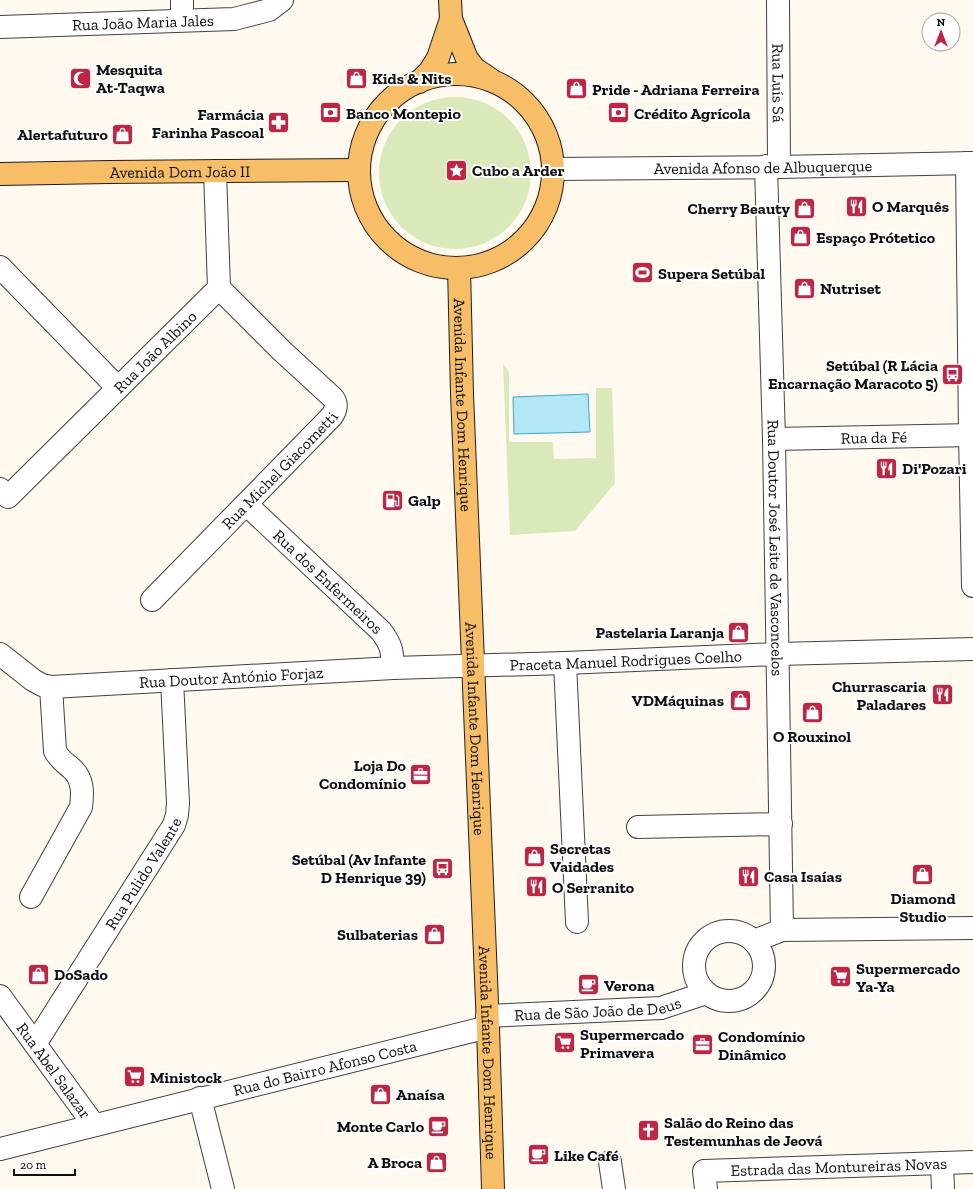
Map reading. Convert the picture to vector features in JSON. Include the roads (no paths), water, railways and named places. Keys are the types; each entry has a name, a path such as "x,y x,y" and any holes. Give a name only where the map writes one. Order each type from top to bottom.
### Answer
{"main road":[{"path":"419,82 430,71 438,58 451,10"},
{"path":"451,10 465,54 475,69 502,86 516,95 528,106 538,120 546,135 551,152 553,168 552,186 549,202 533,231 525,240 507,254 476,266 459,268 444,267 414,258 400,250 388,240 378,228 367,208 360,185 359,170 367,133 376,117 388,103 402,91 419,82 435,77 452,75 486,79 502,86"},
{"name":"Avenida Dom João II","path":"0,174 359,170"},
{"name":"Avenida Infante Dom Henrique","path":"459,268 462,394 493,1189"}],"street":[{"name":"Rua João Maria Jales","path":"0,27 182,10 234,19 268,10 282,0"},
{"name":"Rua Luís Sá","path":"772,167 778,0"},
{"name":"Avenida Afonso de Albuquerque","path":"553,168 772,167 970,163"},
{"path":"970,163 973,586"},
{"name":"Rua Doutor José Leite de Vasconcelos","path":"772,167 774,438 782,930"},
{"path":"215,171 218,288"},
{"path":"0,267 118,388"},
{"name":"Rua João Albino","path":"4,493 118,388 218,288"},
{"name":"Rua Michel Giacometti","path":"152,600 332,416 335,410 336,403 332,397 282,351 218,288"},
{"name":"Rua da Fé","path":"774,438 971,435"},
{"name":"Rua dos Enfermeiros","path":"246,504 381,631 389,642 392,650 393,668"},
{"name":"Praceta Manuel Rodrigues Coelho","path":"473,665 565,663 778,654 973,649"},
{"name":"Rua Doutor António Forjaz","path":"0,654 42,686 51,687 473,665"},
{"path":"565,663 577,922"},
{"name":"Rua Pulido Valente","path":"35,1044 174,825 178,803 172,680"},
{"path":"31,897 81,807 83,795 82,786 78,776 59,758 55,751 51,687"},
{"path":"638,827 781,824"},
{"path":"754,941 782,930 973,928"},
{"path":"732,931 744,934 754,941 761,951 765,966 762,978 757,988 748,996 732,1001 720,1000 706,993 698,983 695,975 694,963 698,951 706,940 716,934 732,931"},
{"name":"Rua de São João de Deus","path":"487,1022 661,1008 706,993"},
{"name":"Rua Abel Salazar","path":"0,996 7,1018 35,1044 94,1125"},
{"name":"Rua do Bairro Afonso Costa","path":"0,1149 200,1098 318,1070 487,1022"},
{"path":"200,1098 223,1189"},
{"path":"610,1162 614,1189"},
{"name":"Estrada das Montureiras Novas","path":"705,1180 973,1162"},
{"path":"942,1163 944,1189"}],"water":[{"path":"588,394 590,432 514,434 513,397"}],"place":[{"name":"Mesquita At-Taqwa","path":"80,78"},
{"name":"Kids & Nits","path":"356,78"},
{"name":"Pride - Adriana Ferreira","path":"576,89"},
{"name":"Banco Montepio","path":"331,113"},
{"name":"Crédito Agrícola","path":"618,113"},
{"name":"Farmácia Farinha Pascoal","path":"279,123"},
{"name":"Alertafuturo","path":"123,134"},
{"name":"Cubo a Arder","path":"457,170"},
{"name":"O Marquês","path":"857,206"},
{"name":"Cherry Beauty","path":"805,208"},
{"name":"Espaço Prótetico","path":"801,237"},
{"name":"Supera Setúbal","path":"642,273"},
{"name":"Nutriset","path":"805,288"},
{"name":"Setúbal (R Lácia Encarnação Maracoto 5)","path":"953,374"},
{"name":"Di'Pozari","path":"887,468"},
{"name":"Galp","path":"393,500"},
{"name":"Pastelaria Laranja","path":"739,632"},
{"name":"Churrascaria Paladares","path":"942,695"},
{"name":"VDMáquinas","path":"740,700"},
{"name":"O Rouxinol","path":"812,712"},
{"name":"Loja Do Condomínio","path":"421,774"},
{"name":"Secretas Vaidades","path":"535,857"},
{"name":"Setúbal (Av Infante D Henrique 39)","path":"442,868"},
{"name":"Diamond Studio","path":"923,874"},
{"name":"Casa Isaías","path":"748,876"},
{"name":"O Serranito","path":"536,887"},
{"name":"Sulbaterias","path":"434,934"},
{"name":"DoSado","path":"38,974"},
{"name":"Supermercado Ya-Ya","path":"840,977"},
{"name":"Verona","path":"588,985"},
{"name":"Supermercado Primavera","path":"565,1043"},
{"name":"Condomínio Dinâmico","path":"703,1045"},
{"name":"Ministock","path":"134,1077"},
{"name":"Anaísa","path":"381,1094"},
{"name":"Monte Carlo","path":"439,1126"},
{"name":"Salão do Reino das Testemunhas de Jeová","path":"648,1131"},
{"name":"Like Café","path":"539,1155"},
{"name":"A Broca","path":"437,1162"}]}
